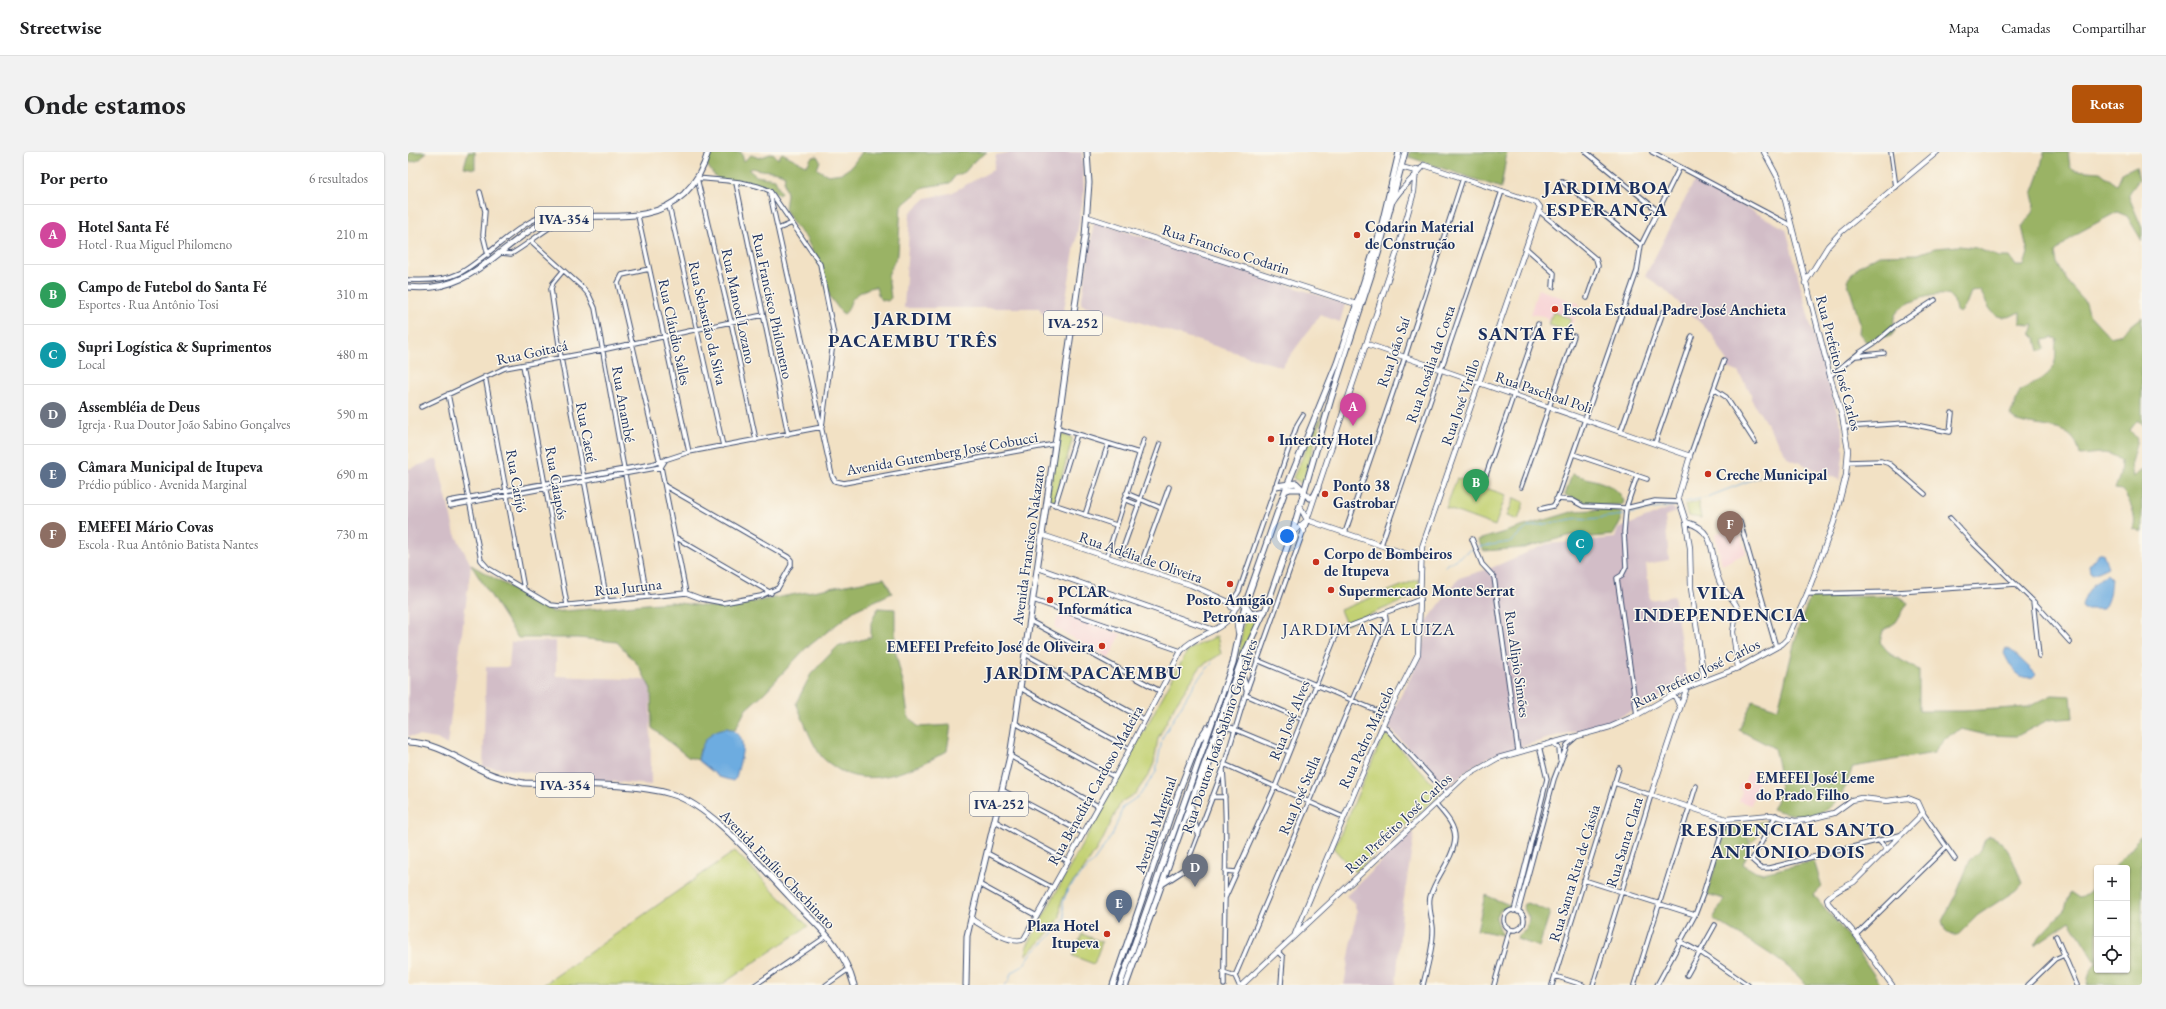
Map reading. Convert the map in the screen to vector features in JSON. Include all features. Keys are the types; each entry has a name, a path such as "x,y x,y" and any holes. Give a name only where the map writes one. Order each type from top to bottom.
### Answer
{"main road":[{"name":"IVA-354","path":"408,287 432,287 462,280 478,271 524,233 548,222 566,218 638,216 652,213 669,206 689,189 697,178 708,152"},
{"name":"Avenida Francisco Nakazato","path":"966,985 966,959 971,919 1010,756 1038,568 1088,217 1087,152"},
{"path":"1120,985 1211,722 1233,663 1245,605 1288,483 1337,363 1380,232 1399,152"},
{"path":"1126,985 1241,661 1265,611 1292,533 1331,399 1376,261 1393,202 1405,152"},
{"path":"1276,486 1296,483 1309,498 1312,498 1318,488"},
{"path":"1286,491 1290,489 1303,491"},
{"path":"1245,605 1251,614 1265,611"},
{"path":"1241,661 1242,676 1246,693"},
{"name":"Avenida Marginal","path":"1113,985 1186,772 1199,740 1211,722"},
{"path":"1198,834 1192,816 1192,800 1205,775 1223,732 1228,727 1234,730"},
{"name":"Avenida Emílio Chechinato","path":"408,742 422,742 440,747 487,772 505,779 524,783 647,790 672,794 687,801 705,812 727,832 827,936 842,955 854,985"},
{"path":"1162,884 1185,869"}],"street":[{"path":"1586,152 1658,211"},
{"path":"1652,152 1790,224"},
{"name":"Rua Prefeito José Carlos","path":"1242,985 1436,804 1474,772 1498,758 1518,751 1610,727 1637,715 1687,687 1738,668 1787,640 1807,594 1834,522 1848,462 1845,427 1830,376 1778,178 1764,152"},
{"path":"1891,152 1896,188"},
{"path":"1805,283 1828,246 1842,232 1937,152"},
{"path":"1393,202 1400,188 1424,165 1537,204 1539,209 1596,259 1598,266 1587,298"},
{"path":"1401,167 1417,172"},
{"path":"1540,509 1553,506 1556,499 1637,271 1641,245 1680,167"},
{"path":"1292,533 1307,520 1396,255 1417,172"},
{"path":"697,178 762,186 770,191 790,224 820,264 834,335 822,427"},
{"name":"Rua Manoel Lozano","path":"697,178 731,322 756,440"},
{"name":"Rua João Saí","path":"1345,533 1405,357 1463,178"},
{"path":"1562,181 1641,245"},
{"name":"Rua Francisco Philomeno","path":"736,183 788,434"},
{"path":"770,191 822,427"},
{"name":"Rua Rosália da Costa","path":"1381,546 1502,191"},
{"path":"480,192 485,211 483,235 488,255"},
{"name":"Rua Sebastião da Silva","path":"669,206 723,446"},
{"name":"Rua José Virillo","path":"1421,559 1422,547 1539,209"},
{"path":"408,280 449,277 461,273 488,255 521,227 534,219 547,216 548,222"},
{"name":"Rua Cláudio Salles","path":"638,216 689,452"},
{"name":"Rua Francisco Codarin","path":"1088,217 1356,304"},
{"path":"501,253 511,254 532,242 551,226 566,218"},
{"path":"778,229 790,224"},
{"name":"Rua Anambé","path":"532,242 589,295 595,308 647,596"},
{"path":"1526,248 1554,273 1553,287"},
{"path":"649,268 622,275 619,278 618,283 661,467 686,593"},
{"name":"Rua Caeté","path":"563,271 553,283 551,288 561,358 607,601"},
{"path":"1830,376 1853,357 1876,342 1900,321 1935,300"},
{"path":"1621,431 1663,312"},
{"name":"Rua Goitacá","path":"421,407 505,368 602,350 763,315"},
{"path":"1486,475 1538,324"},
{"path":"1521,487 1574,336"},
{"path":"1655,443 1692,336"},
{"name":"Rua Paschoal Poli","path":"1367,344 1690,456"},
{"path":"1853,357 1884,353"},
{"path":"1704,680 1691,588 1690,548 1686,522 1679,502 1679,492 1690,456 1724,360"},
{"name":"Rua Caiapós","path":"523,365 567,605"},
{"name":"Rua Carijó","path":"485,376 524,589"},
{"path":"1714,389 1726,397 1755,442"},
{"name":"Rua Juruna","path":"448,394 481,560 488,568 551,605 567,605 686,593 702,599 723,603 771,593"},
{"path":"1845,427 1906,423 1950,432 1952,413"},
{"path":"1239,638 1238,619 1236,617 1231,618 1235,609 1230,607 1239,590 1297,425 1304,415"},
{"path":"666,459 661,467 450,506 449,501 583,477 659,461 689,452 822,427"},
{"name":"Avenida Gutemberg José Cobucci","path":"822,427 832,476 835,481 844,483 1055,444"},
{"path":"1058,428 1140,454"},
{"path":"1055,505 1077,434"},
{"path":"1107,556 1144,439"},
{"path":"1085,515 1108,444"},
{"path":"1121,554 1160,444"},
{"path":"1573,454 1647,479"},
{"path":"1848,462 1882,460 1890,464 1925,494"},
{"path":"1637,476 1626,508 1624,532 1627,563 1622,575 1617,578 1637,715"},
{"path":"665,486 791,560 791,565 778,588 771,593 675,537"},
{"path":"1142,561 1169,487"},
{"path":"1126,493 1161,508"},
{"path":"1124,499 1139,505"},
{"path":"1556,499 1572,500 1583,506 1626,508 1655,502 1679,502"},
{"path":"1047,502 1116,525"},
{"path":"1300,507 1307,520 1421,559"},
{"path":"1950,518 1974,544 2034,601 2070,642"},
{"name":"Rua Doutor João Sabino Gonçalves","path":"1185,869 1224,764 1257,660 1307,520"},
{"path":"1686,522 1697,525 1707,535 1721,586 1737,607 1733,632 1738,668"},
{"path":"1740,522 1776,647"},
{"path":"1300,525 1302,525 1304,530"},
{"name":"Rua Adélia de Oliveira","path":"1042,535 1191,585 1232,602"},
{"name":"Rua Alipio Simões","path":"1472,539 1482,564 1494,576 1518,751"},
{"name":"Rua Pedro Marcelo","path":"1294,936 1387,715 1418,654 1421,599 1421,559"},
{"path":"1038,568 1214,630"},
{"path":"1807,594 1898,592 2016,584"},
{"name":"Rua José Alves","path":"1225,898 1275,787 1315,684 1339,630 1421,599"},
{"path":"1033,600 1181,651"},
{"path":"2034,601 2039,656"},
{"name":"Rua José Stella","path":"1234,976 1386,620 1386,613"},
{"name":"Rua Benedita Cardoso Madeira","path":"971,919 1012,941 1019,942 1024,939 1115,777 1181,651 1187,644 1221,627 1231,618"},
{"path":"1030,621 1160,691"},
{"path":"1025,654 1145,720"},
{"path":"1257,660 1387,715"},
{"name":"Rua Santa Clara","path":"1593,985 1651,795 1687,687"},
{"path":"1020,688 1130,749"},
{"path":"1246,693 1301,719"},
{"path":"1674,694 1680,707"},
{"path":"1015,723 1115,777"},
{"path":"1383,725 1447,794"},
{"path":"1234,730 1289,752"},
{"path":"1516,911 1554,779 1567,745 1576,736"},
{"path":"1552,742 1559,748 1560,763"},
{"path":"1516,911 1547,779 1539,746"},
{"path":"1010,756 1098,806"},
{"path":"1224,764 1308,803 1343,817"},
{"name":"Rua Santa Rita de Cássia","path":"1552,985 1619,768"},
{"path":"1222,769 1225,797 1224,985"},
{"path":"1614,783 1726,819 1776,815 1795,821 1806,820 1834,812 1856,798 1887,801 1908,798 1918,802 1923,813 1956,859"},
{"path":"1634,985 1696,786"},
{"path":"1002,790 1083,833"},
{"path":"1212,797 1225,797"},
{"path":"1424,985 1432,941 1432,928 1429,909 1430,898 1455,839 1453,827 1448,818 1436,804"},
{"path":"1892,985 1856,935 1828,903 1827,899 1830,894 1841,890 1854,882 1923,813"},
{"path":"1776,815 1752,860 1761,868 1769,868 1901,835"},
{"path":"1656,985 1694,915 1703,894 1726,819"},
{"path":"994,821 1068,861"},
{"path":"1879,841 1887,849"},
{"path":"1856,935 1946,847"},
{"path":"987,853 1053,888"},
{"path":"1225,871 1236,872"},
{"path":"1584,880 1694,915"},
{"path":"979,884 1037,916"},
{"path":"1516,911 1524,919 1522,926 1517,930 1510,929 1505,925 1504,918 1508,913 1516,911"},
{"path":"1301,919 1306,926"},
{"path":"1686,975 1715,925"},
{"path":"1494,985 1510,929"},
{"path":"755,985 827,936"},
{"path":"2056,936 2077,985"},
{"path":"1679,941 1700,952 1748,985"},
{"path":"1278,952 1283,957 1281,985"},
{"path":"2028,985 2055,959 2064,955"},
{"path":"826,985 849,970"},
{"path":"1223,972 1234,976 1239,985"},
{"path":"1555,976 1583,985"}],"shaded area":[{"path":"1012,152 1082,152 1084,193 1062,321 1048,321 1039,308 904,308 910,213 926,198 951,193 993,170 996,155"},
{"path":"1695,180 1786,229 1815,342 1843,431 1843,456 1840,480 1788,458 1751,399 1751,393 1738,372 1728,368 1728,363 1711,333 1663,288 1645,276"},
{"path":"1094,221 1345,304 1340,322 1320,315 1282,367 1081,304"},
{"name":"Escola Estadual Padre José Anchieta","path":"1538,289 1580,304 1569,332 1549,326 1548,320 1544,316 1530,314"},
{"path":"437,459 455,534 471,565 447,745 437,739 408,736 408,469"},
{"path":"1672,507 1677,512 1665,516 1669,560 1646,564 1650,600 1674,596 1687,682 1643,706 1600,726 1559,735 1489,757 1471,767 1446,789 1386,724 1419,661 1426,637 1425,624 1459,578 1491,568 1547,544 1615,538 1618,529"},
{"path":"1738,525 1746,553 1722,565 1715,534"},
{"name":"EMEFEI Prefeito José de Oliveira","path":"1060,613 1121,634 1109,658 1054,627"},
{"path":"556,641 556,676 650,680 651,785 553,776 483,767 486,667 509,667 511,642"},
{"name":"EMEFEI José Leme do Prado Filho","path":"1749,770 1760,773 1756,787 1759,788 1757,796 1754,795 1751,805 1739,801 1742,791 1739,789 1741,783 1744,783"},
{"path":"1411,832 1414,835 1402,911 1396,985 1344,985 1357,912 1354,903 1346,896"}],"green space":[{"path":"408,152 426,152 418,160 408,162"},
{"path":"468,152 475,152 475,169 464,167"},
{"path":"710,152 741,152 744,161 751,155 759,158 773,153 778,159 782,153 807,166 811,158 817,156 820,161 817,169 828,175 842,173 851,167 862,152 987,152 975,160 965,172 955,176 950,183 924,187 901,206 898,253 888,275 891,298 888,301 882,300 878,295 876,287 867,289 853,298 844,314 830,297 822,271 806,238 795,226 785,209 787,194 784,183 785,175 777,172 752,168 749,170 756,176 775,179 781,193 779,195 768,188 759,185 722,181 716,177 707,164"},
{"path":"1410,152 1507,152 1501,188 1409,157"},
{"path":"2044,152 2068,152 2070,167 2075,170 2100,172 2117,185 2122,173 2136,166 2139,179 2129,192 2129,197 2142,228 2142,241 2127,216 2117,212 2076,234 2055,252 2057,263 2069,284 2085,302 2088,313 2110,337 2119,335 2142,317 2142,426 2138,420 2130,430 2137,439 2131,463 2133,477 2142,470 2142,532 2133,528 2134,514 2125,494 2122,490 2115,489 2120,475 2121,461 2112,455 2102,453 2080,455 2076,443 2069,434 2048,427 2025,423 2016,420 2010,415 2020,391 2040,380 2050,372 2056,358 2057,339 2053,338 2044,340 2043,343 2045,349 2039,351 2036,339 2031,334 2034,325 2029,326 2020,323 2020,312 2004,317 1995,314 1988,306 1980,291 1971,292 1965,307 1960,313 1956,311 1954,301 1950,296 1936,295 1919,299 1903,307 1897,312 1894,318 1895,331 1891,336 1881,337 1868,344 1859,333 1860,323 1847,280 1859,266 1879,255 1918,254 1935,248 1959,246 1976,248 1999,257 2010,257 2016,266 2024,266 2028,253 2022,227 2033,211 2034,203 2032,194 2039,175"},
{"path":"1553,312 1571,319 1566,331 1549,325"},
{"path":"1324,410 1303,484 1293,478"},
{"path":"1061,434 1071,437 1072,440 1055,501 1048,500 1059,435"},
{"path":"1572,474 1595,480 1610,486 1621,495 1624,502 1622,505 1594,505 1565,495"},
{"path":"1457,478 1506,495 1495,526 1446,508"},
{"path":"1514,498 1524,502 1518,520 1507,516"},
{"path":"1698,502 1701,518 1688,516 1685,505"},
{"path":"1611,509 1621,512 1621,521 1613,535 1591,537 1572,535 1524,548 1484,551 1478,540 1575,511"},
{"path":"471,565 553,612 671,602 720,608 884,578 892,593 855,610 805,649 764,693 746,709 735,730 727,728 700,749 698,760 688,757 652,728 651,689 639,666 617,642 578,638 518,638"},
{"path":"1419,579 1418,593 1415,596 1346,624 1340,610"},
{"path":"1898,596 1908,603 1896,622 1883,631 1880,642 1890,654 1919,670 1919,711 1964,711 2028,707 2052,695 2071,696 2073,718 2048,720 2017,736 1986,735 1961,729 1945,738 1934,753 1853,767 1842,793 1828,809 1820,813 1802,815 1772,809 1780,787 1779,772 1774,748 1739,730 1753,700 1778,709 1798,629 1810,597"},
{"path":"878,608 895,609 895,650 904,687 908,716 918,727 951,725 947,751 906,771 876,777 861,777 846,774 822,757 810,737 796,703 811,674 837,647 871,637 871,623"},
{"path":"1245,615 1250,618 1258,618 1238,659"},
{"path":"1217,636 1221,654 1201,666 1175,705 1158,738 1154,763 1149,774 1136,793 1121,802 1103,839 1082,872 1068,888 1061,903 1060,918 1040,942 1026,955 1027,946 1188,650"},
{"path":"1385,732 1441,793 1355,872 1334,849"},
{"path":"1767,821 1752,842 1748,835 1750,824"},
{"path":"1748,823 1746,835 1751,845 1743,864 1752,870 1763,873 1814,861 1822,887 1814,895 1847,935 1881,985 1806,985 1798,976 1776,958 1713,919 1724,899 1707,894 1727,826"},
{"path":"2142,835 2142,985 2087,985 2089,975 2094,966 2094,973 2130,973 2130,865 2117,865"},
{"path":"1990,836 1997,839 2007,849 2022,883 2016,890 1978,915 1958,935 1952,935 1945,930 1942,921 1958,890 1971,858 1981,850 1985,839"},
{"path":"735,851 808,926 721,985 543,985"},
{"path":"2094,888 2094,959 2070,921 2035,945 2040,936 2065,909 2070,892 2079,898"},
{"path":"1485,895 1512,906 1500,910 1496,918 1502,935 1477,930"},
{"path":"1528,903 1550,912 1539,947 1517,939 1518,936 1527,929 1529,918 1523,907 1524,904"},
{"path":"1082,934 1102,942 1094,964 1073,956"}],"water":[{"path":"2099,553 2103,553 2108,567 2093,574 2090,572 2089,565"},
{"path":"2107,574 2111,578 2110,590 2103,609 2084,609 2082,607 2087,592"},
{"path":"2006,648 2012,651 2036,674 2033,677 2028,678 2019,675 2006,658 2004,653"},
{"path":"727,728 735,731 740,736 742,742 742,755 736,778 733,781 719,777 698,760 703,743 706,739 720,729"}],"waterway":[{"path":"1685,502 1705,498 1772,472"},
{"path":"1627,514 1676,505"},
{"path":"1478,547 1510,542 1528,527 1578,518 1589,519 1624,515"},
{"path":"1445,566 1472,549"},
{"path":"1005,985 1009,981 1011,973 1023,966 1031,954 1057,930 1065,918 1063,903 1068,889 1094,861 1113,834 1123,807 1140,795 1156,772 1162,738 1197,680 1212,663"}],"place":[{"name":"Codarin Material de Construção","path":"1357,235"},
{"name":"Escola Estadual Padre José Anchieta","path":"1555,309"},
{"name":"Hotel Santa Fé","path":"1353,426"},
{"name":"Intercity Hotel","path":"1271,439"},
{"name":"Creche Municipal","path":"1708,474"},
{"name":"Ponto 38 Gastrobar","path":"1325,494"},
{"name":"Campo de Futebol do Santa Fé","path":"1476,502"},
{"name":"EMEFEI Mário Covas","path":"1730,544"},
{"name":"Corpo de Bombeiros de Itupeva","path":"1316,562"},
{"name":"Supri Logística & Suprimentos","path":"1580,563"},
{"name":"Posto Amigão Petronas","path":"1230,584"},
{"name":"Supermercado Monte Serrat","path":"1331,590"},
{"name":"PCLAR Informática","path":"1050,600"},
{"name":"EMEFEI Prefeito José de Oliveira","path":"1102,646"},
{"name":"EMEFEI José Leme do Prado Filho","path":"1748,786"},
{"name":"Assembléia de Deus","path":"1195,887"},
{"name":"Câmara Municipal de Itupeva","path":"1119,923"},
{"name":"Plaza Hotel Itupeva","path":"1107,934"}],"district":[{"name":"JARDIM BOA ESPERANÇA","path":"1607,198"},
{"name":"JARDIM PACAEMBU TRÊS","path":"913,329"},
{"name":"SANTA FÉ","path":"1527,333"},
{"name":"VILA INDEPENDENCIA","path":"1721,603"},
{"name":"JARDIM ANA LUIZA","path":"1369,629"},
{"name":"JARDIM PACAEMBU","path":"1084,672"},
{"name":"RESIDENCIAL SANTO ANTONIO DOIS","path":"1788,840"}]}
